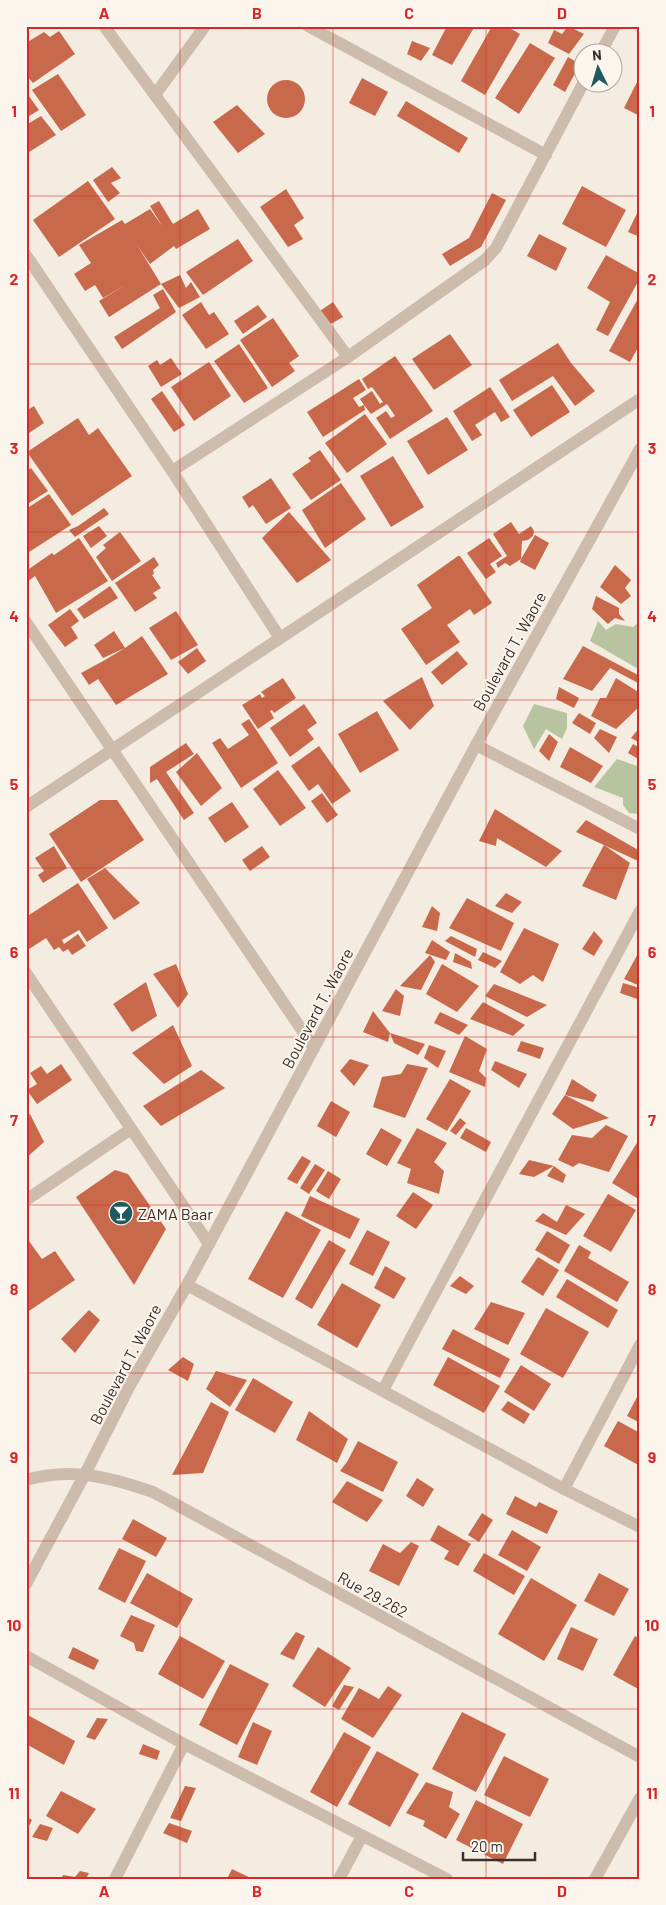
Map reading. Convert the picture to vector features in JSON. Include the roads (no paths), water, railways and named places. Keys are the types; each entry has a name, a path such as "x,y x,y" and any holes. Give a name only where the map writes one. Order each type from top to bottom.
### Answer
{"street":[{"path":"104,26 348,357"},
{"path":"155,95 204,26"},
{"path":"308,26 546,155"},
{"path":"606,42 615,26"},
{"path":"172,471 348,357 485,260 496,248 579,92"},
{"path":"26,255 172,471 280,638"},
{"path":"26,807 640,400"},
{"name":"Boulevard T. Waore","path":"26,1584 86,1474 129,1387 187,1285 476,745 640,449"},
{"path":"26,622 314,1048"},
{"path":"476,745 640,829"},
{"path":"382,1390 640,911"},
{"path":"26,974 209,1244"},
{"path":"26,1200 131,1129"},
{"path":"187,1285 564,1489 640,1528"},
{"path":"564,1489 640,1345"},
{"name":"Rue 29.262","path":"26,1480 46,1474 86,1474 118,1480 153,1492 640,1758"},
{"path":"26,1656 184,1744 447,1879"},
{"path":"115,1879 184,1744"},
{"path":"595,1879 640,1798"},
{"path":"339,1879 362,1836"}],"place":[{"name":"ZAMA Baar","path":"121,1213"}]}
